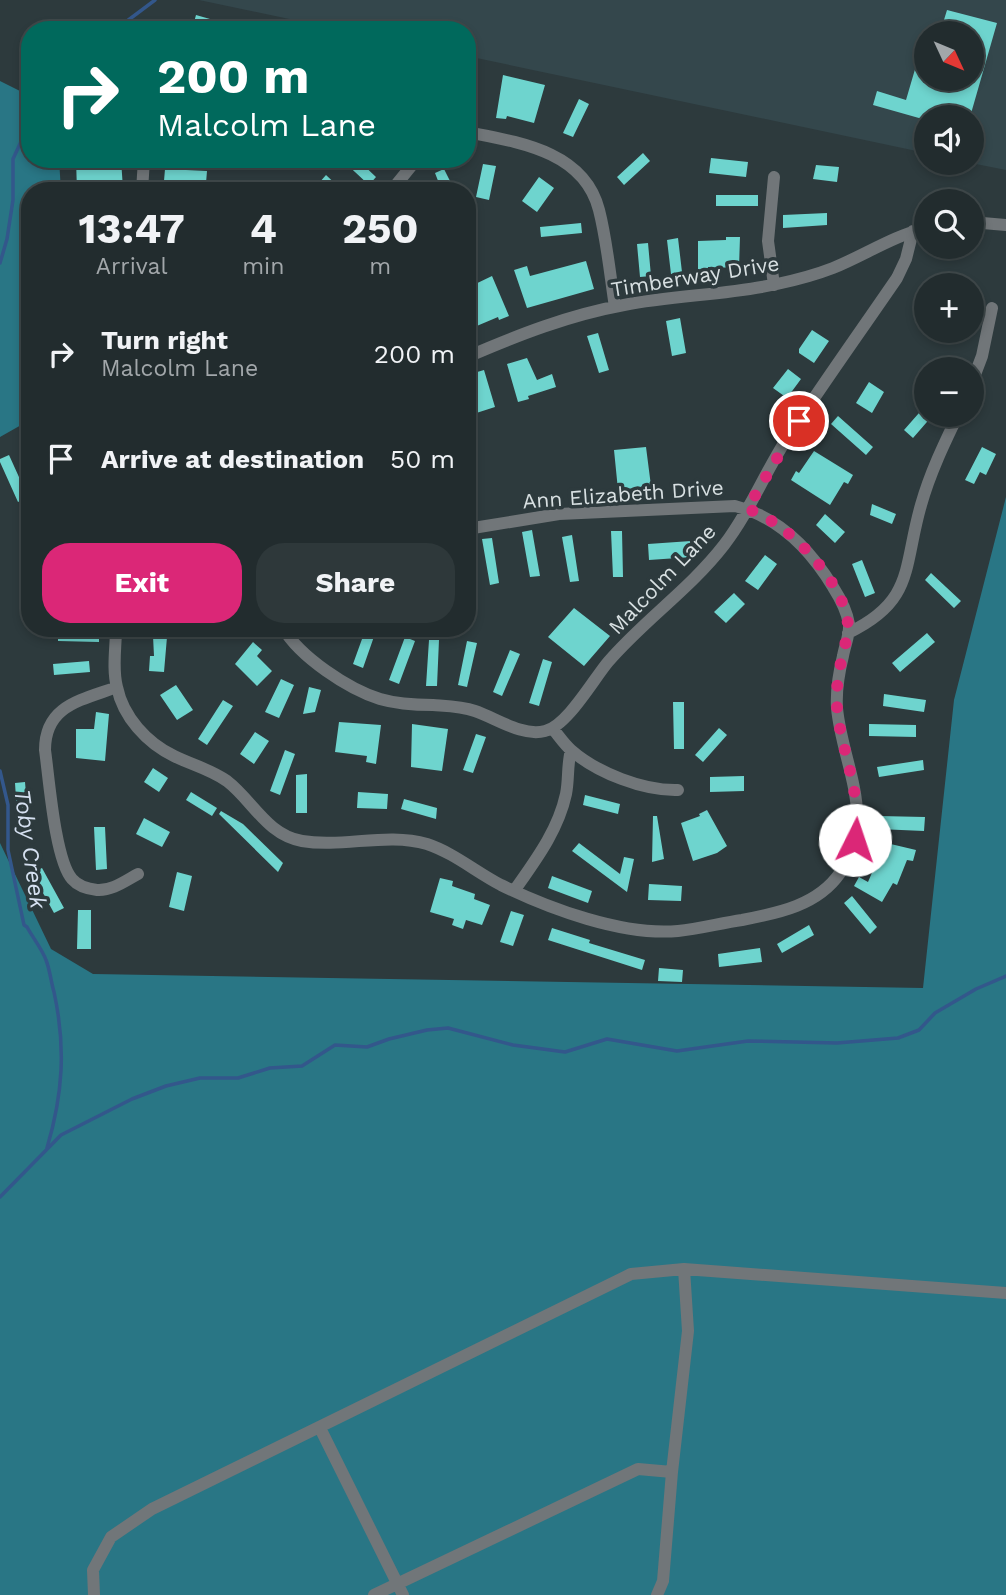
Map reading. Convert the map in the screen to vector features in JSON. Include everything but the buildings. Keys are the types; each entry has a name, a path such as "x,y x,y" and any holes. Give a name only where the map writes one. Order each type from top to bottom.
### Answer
{"street":[{"path":"476,134 540,149 575,170 587,184 599,209 615,307"},
{"path":"398,182 409,168"},
{"path":"774,177 768,241 774,285"},
{"path":"984,223 1006,225"},
{"name":"Timberway Drive","path":"476,353 525,332 615,307 774,285 834,267 914,232"},
{"name":"Malcolm Lane","path":"553,729 561,723 628,641 703,571 737,528 786,441 897,278 914,242"},
{"path":"982,357 992,307"},
{"path":"848,633 868,624 882,613 902,584 921,503 952,427"},
{"name":"Ann Elizabeth Drive","path":"116,637 117,687 130,718 143,734 158,747 207,769 227,782 245,797 268,824 299,841 317,843 398,840 426,844 452,855 514,891 616,926 666,931 773,915 793,908 821,892 840,873 850,857 858,825 858,805 837,708 837,691 849,624 845,611 815,559 786,531 760,514 735,506 581,512 537,516 476,527"},
{"path":"288,637 311,659 345,682 377,698 473,710 531,732 553,729 570,750 593,764 643,788 678,790"},
{"path":"117,687 71,704 56,715 45,738 45,750 58,837 65,868 71,877 84,887 98,890 116,886 138,874"},
{"path":"514,891 545,846 561,816 570,750"},
{"path":"94,1595 93,1570 111,1536 152,1509 631,1274 684,1269 1006,1293"},
{"path":"657,1595 663,1581 688,1331 684,1269"},
{"path":"320,1428 400,1589"},
{"path":"374,1595 400,1589 638,1469 672,1472"}],"shaded area":[{"path":"199,0 1006,0 1006,170 984,166 984,105 914,105 914,150 476,58 476,21 298,21"},
{"path":"0,81 21,92 21,168 60,168 60,182 21,182 21,425 0,437"},
{"path":"1006,497 1006,1595 0,1595 0,843 51,949 93,974 923,988 954,700"}],"waterway":[{"name":"Toby Creek","path":"127,21 155,0"},
{"name":"Toby Creek","path":"0,263 13,200 13,159 21,142"},
{"name":"Toby Creek","path":"0,771 8,805 8,850 24,925 46,960 58,1012 61,1070 57,1109 47,1148"},
{"path":"0,1197 61,1135 132,1099 166,1086 200,1078 238,1078 270,1068 302,1066 335,1045 367,1047 427,1030 448,1028 513,1045 565,1052 607,1039 677,1051 748,1041 837,1043 898,1038 919,1030 935,1013 976,989 1006,976"}],"route":[{"path":"799,421 747,509 776,523 804,547 823,571 845,611 849,624 837,691 837,708 858,805 855,840"}]}
